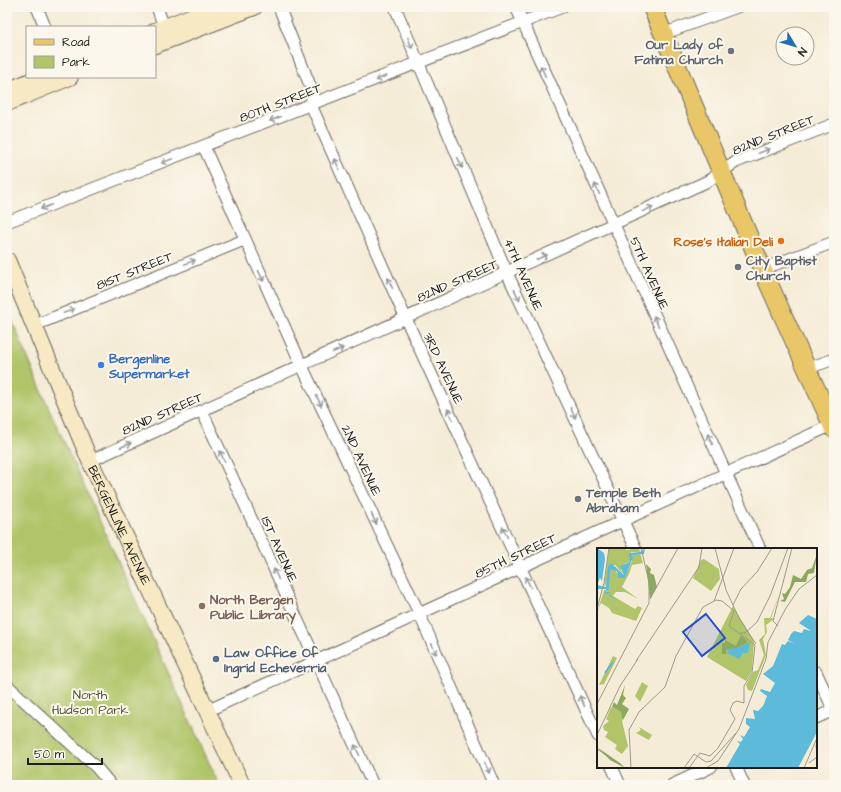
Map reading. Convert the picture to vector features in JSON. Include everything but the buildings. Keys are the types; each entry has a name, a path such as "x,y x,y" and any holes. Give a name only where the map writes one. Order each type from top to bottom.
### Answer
{"main road":[{"path":"652,7 806,369 833,427"}],"street":[{"path":"38,7 45,26"},
{"path":"157,7 161,36"},
{"path":"161,36 216,7"},
{"path":"161,36 254,7"},
{"name":"3RD AVENUE","path":"279,7 313,93 311,105 406,319 597,734"},
{"name":"4TH AVENUE","path":"395,7 507,273 636,548"},
{"name":"5TH AVENUE","path":"516,7 760,548"},
{"name":"80TH STREET","path":"7,222 204,147 562,7"},
{"path":"663,34 737,7"},
{"path":"7,91 38,78"},
{"path":"7,103 67,78"},
{"name":"82ND STREET","path":"90,461 613,225 708,181 736,162 834,124"},
{"name":"2ND AVENUE","path":"204,147 244,240 302,366 419,613 494,785"},
{"name":"81ST STREET","path":"33,326 244,240"},
{"path":"763,269 834,242"},
{"name":"BERGENLINE AVENUE","path":"7,260 90,461 209,710 242,785"},
{"path":"806,369 834,359"},
{"name":"1ST AVENUE","path":"202,411 373,785"},
{"name":"85TH STREET","path":"209,710 623,520 833,427"},
{"path":"817,674 834,710 817,718"},
{"path":"7,685 96,767 111,785"},
{"path":"612,768 620,785"},
{"path":"672,785 709,768"},
{"path":"736,768 744,785"}],"green space":[{"name":"North Hudson Park","path":"7,308 47,404 219,785 7,785"}],"place":[{"name":"Our Lady of Fatima Church","path":"731,51"},
{"name":"Rose's Italian Deli","path":"781,241"},
{"name":"City Baptist Church","path":"738,267"},
{"name":"Bergenline Supermarket","path":"101,365"},
{"name":"Temple Beth Abraham","path":"578,499"},
{"name":"North Bergen Public Library","path":"202,606"},
{"name":"Law Office Of Ingrid Echeverria","path":"216,659"}]}
